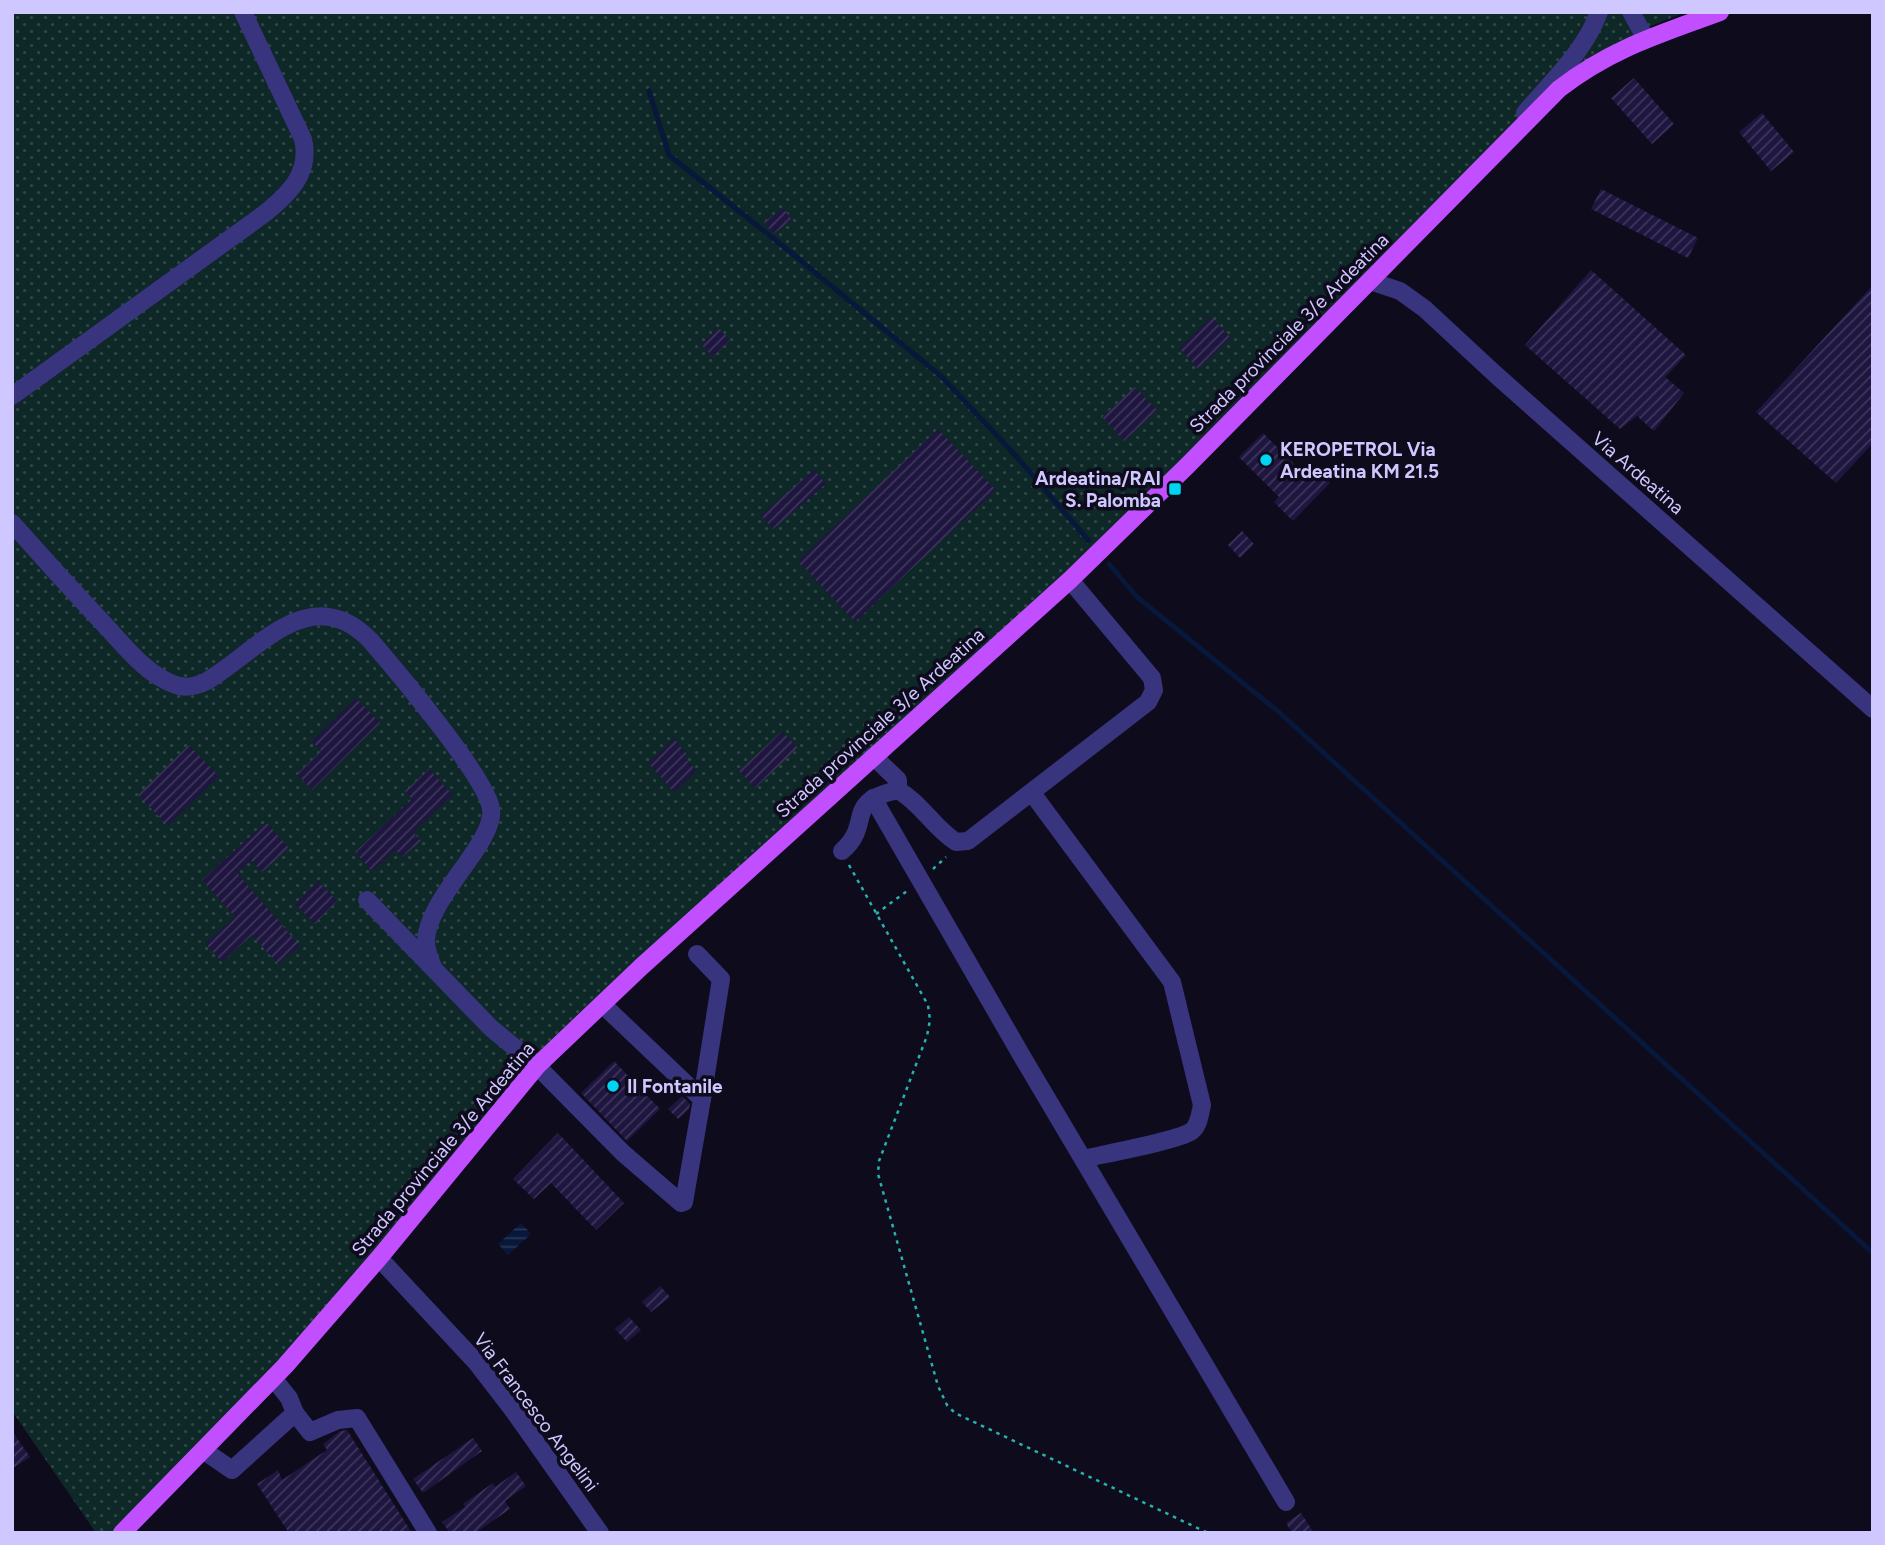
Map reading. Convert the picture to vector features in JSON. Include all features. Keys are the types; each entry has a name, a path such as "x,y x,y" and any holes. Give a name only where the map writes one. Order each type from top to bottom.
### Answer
{"main road":[{"name":"Strada provinciale 3/e Ardeatina","path":"122,1533 273,1378 379,1258 537,1066 1070,580 1187,466 1559,89 1607,56 1720,12"}],"street":[{"path":"12,396 264,214 297,182 303,172 305,159 303,139 243,12"},
{"path":"1480,168 1578,50 1600,12"},
{"path":"1631,12 1646,39"},
{"name":"Via Ardeatina","path":"1370,281 1400,291 1425,309 1873,709"},
{"path":"12,523 132,654 157,675 180,687 193,687 207,681 278,631 314,615 331,615 344,619 355,625 370,640 458,752 486,794 492,812 489,827 445,894 428,929 426,944 433,967"},
{"path":"842,851 858,834 863,805 873,798 898,790 915,800 945,835 956,842 968,841 1148,702 1154,690 1152,678 1070,580"},
{"path":"873,757 898,780 898,790"},
{"path":"1032,793 1172,982 1202,1105 1199,1121 1192,1131 1083,1159"},
{"path":"873,798 1286,1502"},
{"path":"367,900 491,1028 537,1066 623,1153 681,1203 684,1202 721,979 697,954"},
{"path":"602,1004 702,1099"},
{"name":"Via Francesco Angelini","path":"379,1258 476,1362 600,1533"},
{"path":"273,1378 310,1432 338,1420 357,1418 429,1533"},
{"path":"203,1450 232,1470 295,1413"}],"path":[{"path":"842,851 928,1005 928,1036 879,1161 878,1174 928,1354 947,1405 955,1413 1208,1533"}],"green space":[{"path":"12,12 1686,12 1641,30 1480,168 1070,580 602,1004 379,1258 122,1533 96,1533 12,1411"}],"water":[{"path":"521,1223 531,1234 508,1255 498,1244"}],"building":[{"path":"1634,78 1674,124 1652,144 1611,98"},
{"path":"1762,113 1794,152 1771,171 1739,132"},
{"path":"1601,189 1698,238 1688,258 1591,209"},
{"path":"783,208 792,220 773,234 764,222"},
{"path":"1591,270 1686,355 1665,377 1684,393 1654,431 1637,416 1620,429 1525,345"},
{"path":"1873,285 1873,443 1836,483 1756,412"},
{"path":"1211,317 1231,338 1198,369 1179,348"},
{"path":"719,328 730,340 713,357 701,344"},
{"path":"1135,387 1157,410 1124,441 1102,417"},
{"path":"938,429 996,490 855,622 798,561"},
{"path":"1263,433 1303,473 1311,465 1330,483 1293,521 1274,502 1279,497 1239,457"},
{"path":"814,470 826,484 773,529 761,515"},
{"path":"1242,531 1254,544 1240,558 1228,545"},
{"path":"356,698 380,723 312,790 297,774 321,751 312,741"},
{"path":"782,731 798,748 755,788 739,771"},
{"path":"674,739 687,754 684,757 697,771 674,792 648,763"},
{"path":"189,745 219,776 168,826 138,795"},
{"path":"429,769 453,795 413,832 421,841 402,857 396,850 372,871 355,852 412,799 405,791"},
{"path":"266,822 289,848 262,872 251,860 237,873 300,946 278,964 252,935 222,962 205,943 235,917 202,880"},
{"path":"318,881 337,901 315,924 295,904"},
{"path":"614,1061 660,1109 627,1141 581,1093"},
{"path":"682,1096 690,1104 689,1109 678,1119 668,1109"},
{"path":"558,1133 624,1203 596,1230 551,1183 534,1199 513,1179"},
{"path":"660,1286 670,1297 651,1312 642,1302"},
{"path":"629,1317 641,1330 627,1342 615,1329"},
{"path":"347,1430 412,1533 289,1533 257,1484 278,1470 282,1480 327,1450 323,1444 340,1431"},
{"path":"12,1431 30,1457 12,1469"},
{"path":"473,1438 482,1451 423,1493 413,1479"},
{"path":"516,1472 526,1486 505,1501 510,1509 475,1533 450,1533 442,1522 493,1483 495,1487"},
{"path":"1301,1513 1314,1533 1292,1533 1286,1523"}],"waterway":[{"path":"649,91 669,155 942,377 1016,456 1089,541"},
{"path":"1109,564 1137,597 1280,713 1873,1253"}],"place":[{"name":"KEROPETROL Via Ardeatina KM 21.5","path":"1266,460"},
{"name":"Ardeatina/RAI S. Palomba","path":"1175,489"},
{"name":"Il Fontanile","path":"613,1086"}]}
